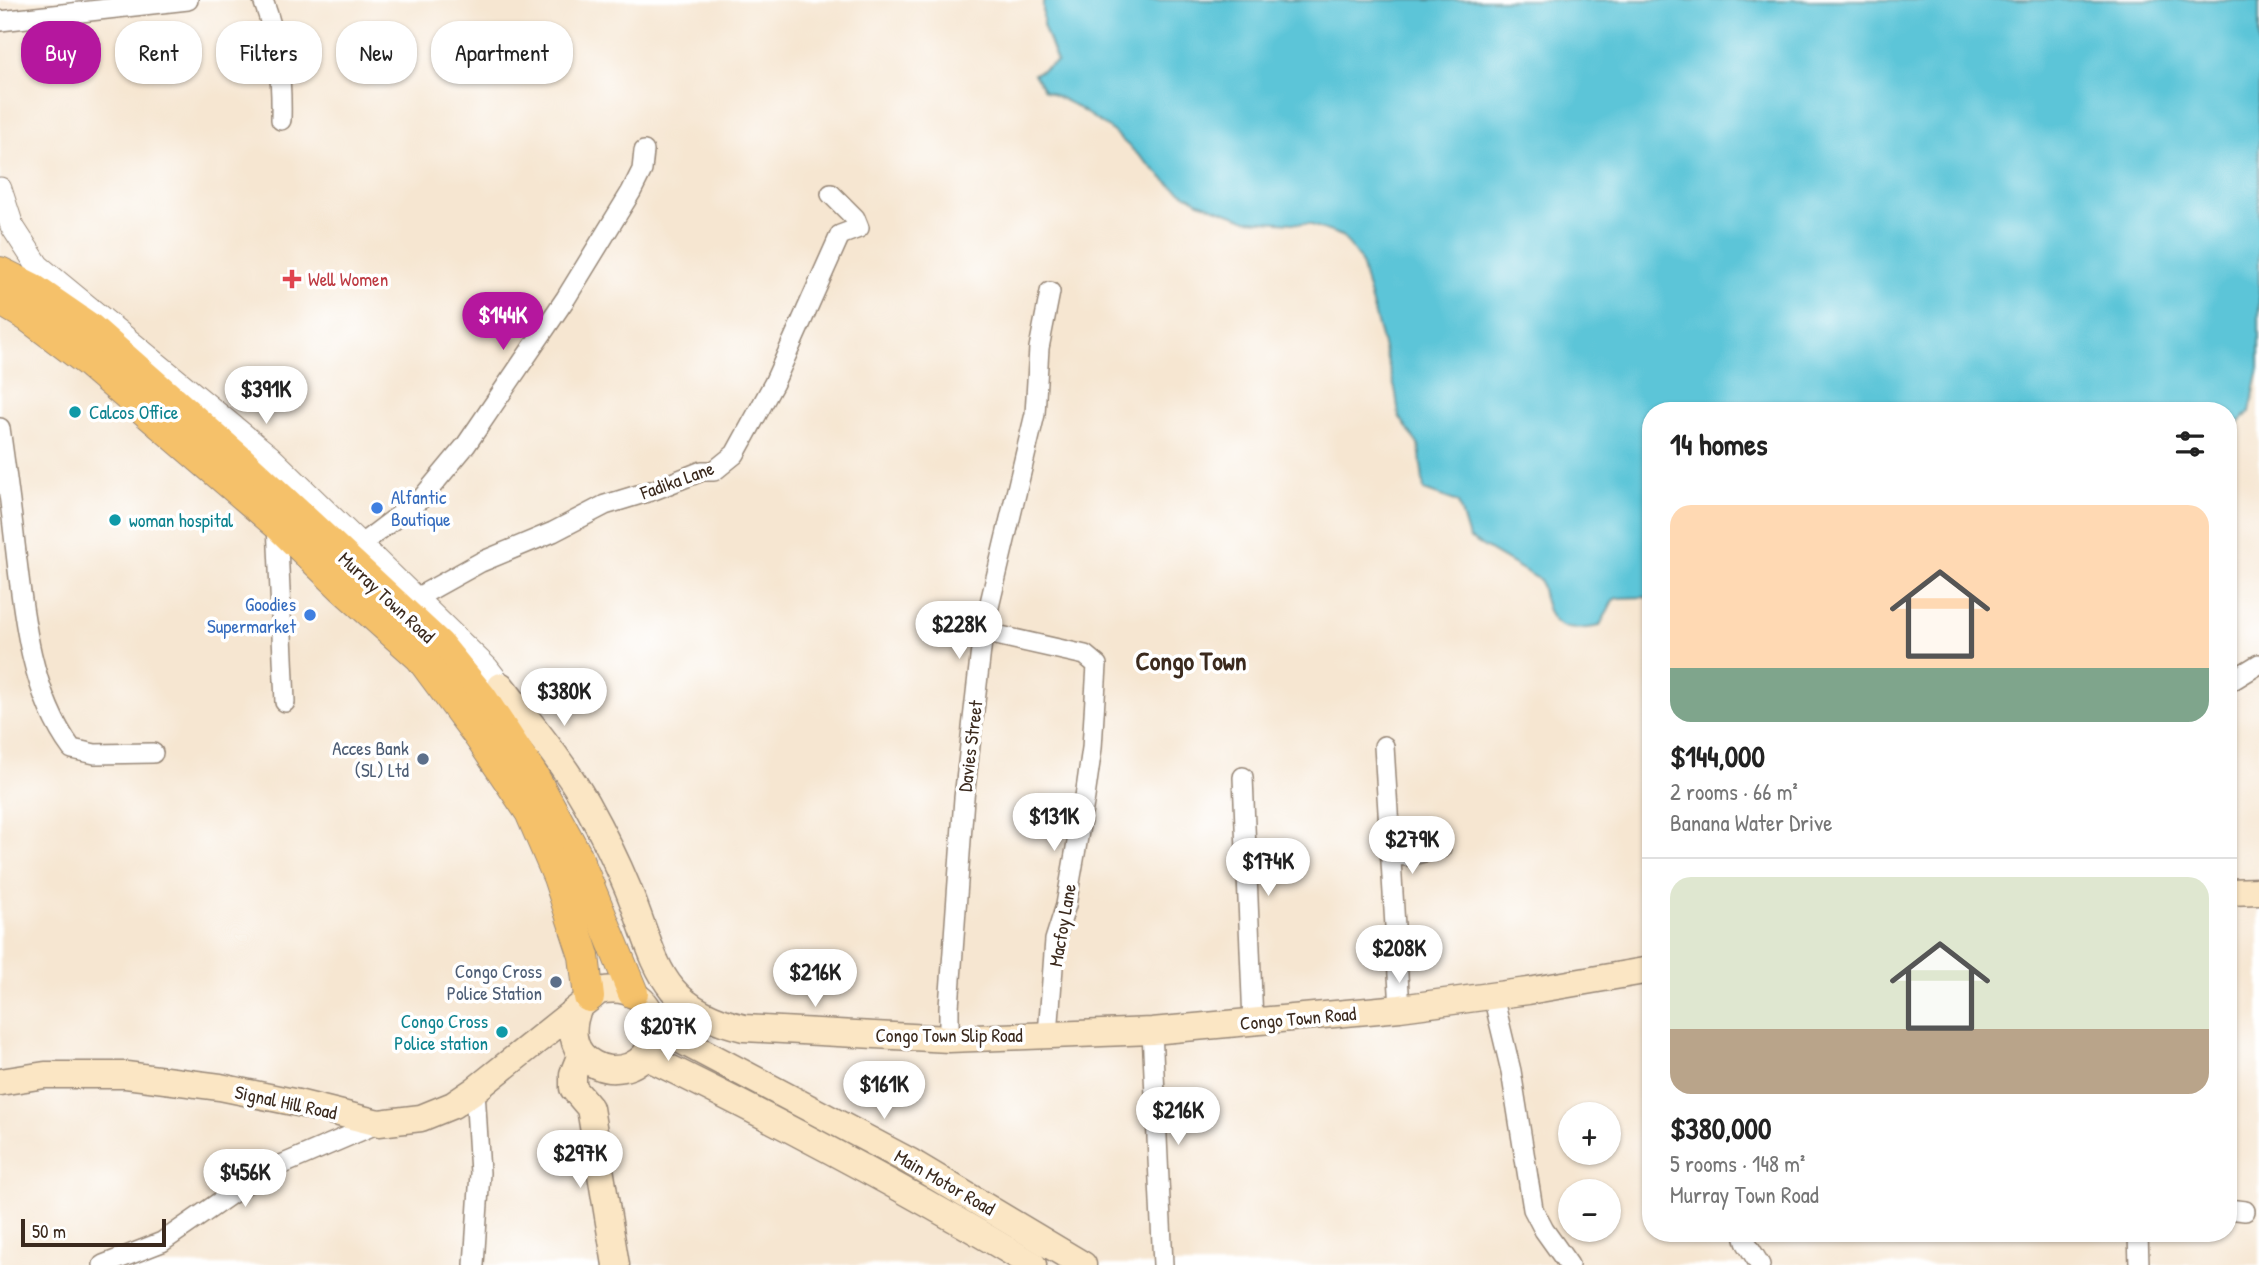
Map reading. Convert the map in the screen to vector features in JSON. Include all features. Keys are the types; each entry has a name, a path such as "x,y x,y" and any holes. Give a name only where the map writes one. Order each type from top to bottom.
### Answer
{"main road":[{"path":"0,252 30,302"},
{"path":"0,272 30,302"},
{"path":"0,300 30,302"},
{"name":"Murray Town Road","path":"30,302 90,328 241,461 326,526 439,645 482,698 534,776 576,854 633,993"},
{"name":"Murray Town Road","path":"30,302 88,362 277,524 420,657 530,812 558,877 584,956 584,1002"},
{"path":"465,678 501,686"},
{"name":"Congo Town Slip Road","path":"501,686 550,748 585,801 629,891 655,964 675,991 704,1015 721,1023 744,1028 950,1039 1152,1031"},
{"path":"2237,892 2259,891"},
{"name":"Congo Town Road","path":"1152,1031 1400,1008 1642,971"},
{"path":"610,988 633,993 644,1002 651,1013 654,1026 651,1047 636,1063 617,1069 591,1063 578,1048 573,1030 584,1002 610,988"},
{"name":"Signal Hill Road","path":"0,1082 46,1074 127,1076 220,1087 379,1123 421,1118 453,1105 475,1090 584,1002"},
{"name":"Main Motor Road","path":"654,1026 909,1161 1083,1265"},
{"path":"546,1035 578,1048"},
{"path":"578,1048 573,1088 590,1108 616,1265"},
{"name":"Main Motor Road","path":"645,1056 764,1114 965,1224 1032,1265"},
{"path":"590,1108 617,1069"}],"street":[{"path":"0,21 188,0"},
{"path":"263,0 272,26 281,69 281,120"},
{"path":"360,545 422,498 466,445 566,298 631,192 642,170 644,151"},
{"path":"0,190 12,226 38,267 270,457 326,526 360,545 487,668 501,686"},
{"name":"Fadika Lane","path":"416,598 481,562 553,532 605,505 654,491 702,471 714,471 735,454 774,383 840,235 859,228 855,218 831,194"},
{"name":"Davies Street","path":"950,1039 964,798 983,632 1035,414 1039,348 1050,292"},
{"path":"0,428 23,612 34,665 60,733 72,749 95,754 153,753"},
{"path":"277,524 285,702"},
{"name":"Macfoy Lane","path":"983,632 1085,655 1097,665 1086,797 1066,905 1055,940 1048,1035"},
{"path":"2237,677 2259,664"},
{"path":"1384,746 1400,1008"},
{"path":"1243,776 1253,1022"},
{"path":"1390,855 1407,856 1441,848"},
{"path":"1493,996 1511,1071 1533,1209 1544,1230 1569,1265"},
{"path":"1152,1031 1163,1265"},
{"path":"474,1265 480,1172 475,1090"},
{"path":"103,1265 162,1242 260,1174 379,1123"},
{"path":"1746,1242 1760,1265"},
{"path":"2138,1242 2139,1265"}],"water":[{"path":"1043,0 2259,0 2259,368 2250,412 2237,424 2237,402 1642,402 1642,597 1613,600 1600,626 1572,629 1562,626 1550,615 1540,580 1469,538 1458,502 1424,490 1419,446 1399,416 1396,393 1360,260 1342,236 1309,224 1247,220 1199,202 1172,186 1110,129 1072,104 1044,90 1034,74 1057,62 1043,25"}],"place":[{"name":"Well Women","path":"292,279"},
{"name":"Calcos Office","path":"75,412"},
{"name":"Alfantic Boutique","path":"377,508"},
{"name":"woman hospital","path":"115,520"},
{"name":"Goodies Supermarket","path":"310,615"},
{"name":"Acces Bank (SL) Ltd","path":"423,759"},
{"name":"Congo Cross Police Station","path":"556,982"},
{"name":"Congo Cross Police station","path":"502,1032"}],"district":[{"name":"Congo Town","path":"1191,660"}]}
